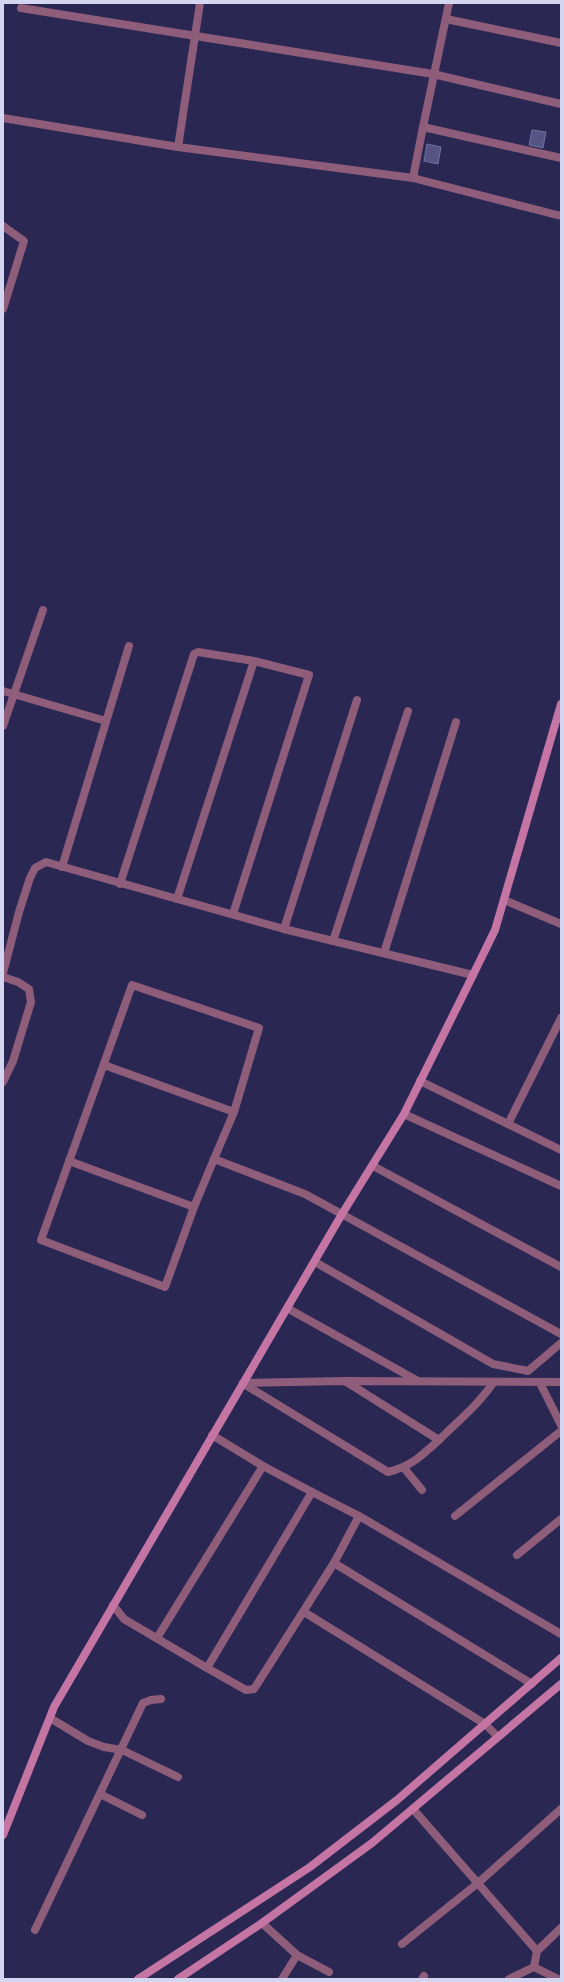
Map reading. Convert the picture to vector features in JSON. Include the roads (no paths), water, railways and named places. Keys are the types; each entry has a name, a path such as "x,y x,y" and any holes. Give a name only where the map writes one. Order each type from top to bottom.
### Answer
{"street":[{"path":"178,147 200,3"},
{"path":"413,178 433,74 449,3"},
{"path":"21,8 433,74 561,104"},
{"path":"446,19 561,43"},
{"path":"3,118 178,147 413,178 561,216"},
{"path":"423,127 561,158"},
{"path":"3,226 24,241 3,309"},
{"path":"3,726 43,610"},
{"path":"62,867 130,646"},
{"path":"120,884 191,658 198,652 254,661 308,675 233,914"},
{"path":"177,899 254,661"},
{"path":"3,690 106,721"},
{"path":"284,929 357,700"},
{"path":"3,1835 54,1707 342,1214 404,1114 473,975 495,930 561,704"},
{"path":"333,940 408,710"},
{"path":"384,953 456,722"},
{"path":"3,973 19,912 35,868 46,862 284,929 473,975"},
{"path":"504,900 561,924"},
{"path":"3,977 18,982 29,989 31,1002 13,1061 3,1082"},
{"path":"132,985 259,1028 234,1112 194,1207 165,1287 41,1240 104,1065 132,985"},
{"path":"508,1124 561,1018"},
{"path":"104,1065 234,1112"},
{"path":"420,1081 561,1150"},
{"path":"404,1114 561,1186"},
{"path":"214,1159 305,1194 561,1334"},
{"path":"69,1161 194,1207"},
{"path":"373,1166 561,1267"},
{"path":"315,1262 493,1364 528,1371 561,1343"},
{"path":"287,1308 420,1382"},
{"path":"243,1383 344,1381 561,1382"},
{"path":"344,1381 439,1440"},
{"path":"243,1383 388,1472 404,1468 417,1460 474,1408 493,1382"},
{"path":"540,1383 561,1425"},
{"path":"455,1516 561,1431"},
{"path":"212,1435 263,1466 359,1516 561,1634"},
{"path":"157,1638 263,1466"},
{"path":"404,1468 422,1490"},
{"path":"207,1668 312,1492"},
{"path":"113,1605 124,1618 207,1668 246,1690 254,1689 334,1563 359,1516"},
{"path":"518,1555 561,1518"},
{"path":"334,1563 532,1684"},
{"path":"304,1612 485,1724 498,1737"},
{"path":"138,1979 310,1867 397,1800 561,1658"},
{"path":"178,1979 262,1923 372,1843 561,1684"},
{"path":"35,1930 122,1750 143,1703 150,1700 161,1699"},
{"path":"50,1718 88,1741 104,1747 122,1750 178,1777"},
{"path":"100,1794 142,1815"},
{"path":"414,1809 537,1951"},
{"path":"402,1944 478,1883 561,1810"},
{"path":"262,1923 297,1955 329,1972"},
{"path":"534,1967 537,1951 561,1928"},
{"path":"282,1979 297,1955"},
{"path":"508,1979 534,1967"},
{"path":"534,1967 558,1979"}]}
